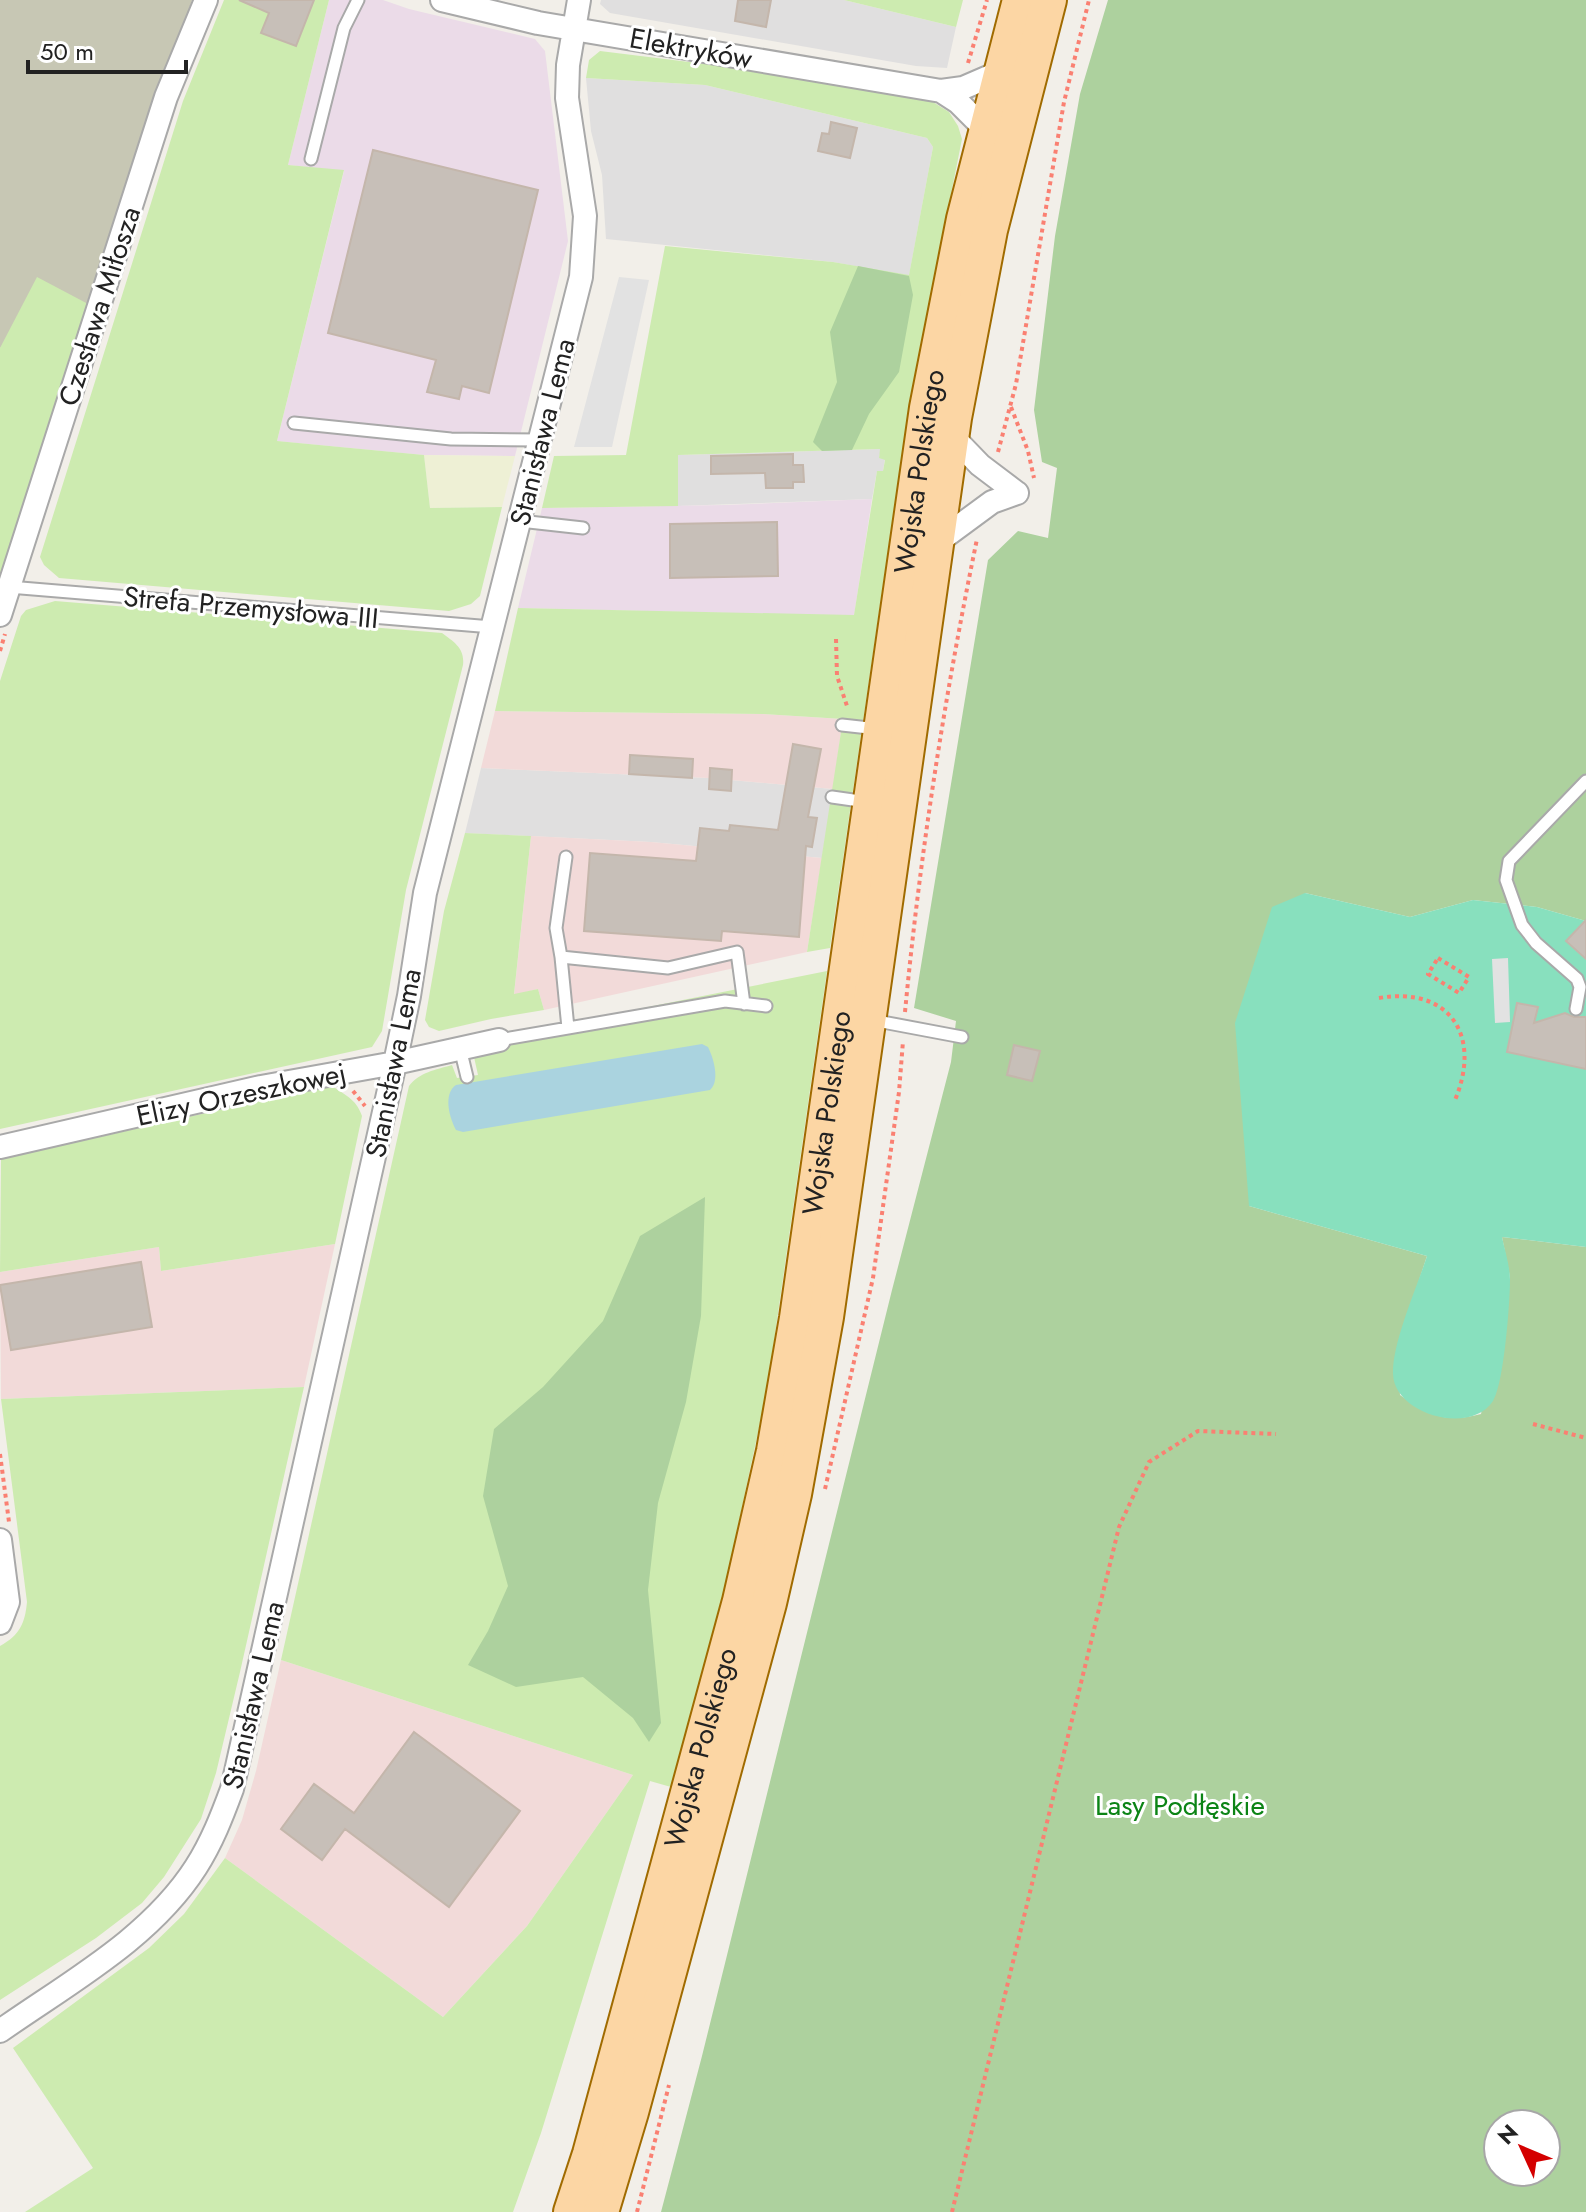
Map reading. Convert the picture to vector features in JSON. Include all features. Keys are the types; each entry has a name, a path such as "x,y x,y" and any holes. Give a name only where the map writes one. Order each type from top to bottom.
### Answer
{"main road":[{"name":"Wojska Polskiego","path":"571,2212 590,2154 736,1616 771,1465 799,1302 870,802 859,727 985,129 1020,0"},
{"name":"Wojska Polskiego","path":"601,2212 769,1603 794,1494 826,1317 952,436 990,230 1049,0"}],"street":[{"name":"Czesława Miłosza","path":"0,615 166,97 206,0"},
{"name":"Elektryków","path":"442,0 573,29 941,91 963,88 1000,72"},
{"name":"Stanisława Lema","path":"0,2031 145,1927 188,1878 219,1825 239,1761 395,1063 425,893 581,277 585,237 575,190 567,98 568,65 579,0"},
{"name":"Elektryków","path":"941,91 958,102 985,129"},
{"path":"935,544 992,502 1017,493 986,471 952,436"},
{"name":"Elizy Orzeszkowej","path":"0,1147 291,1080 395,1063 499,1040"},
{"path":"0,1540 8,1602 0,1623"}],"lane":[{"path":"311,159 344,28 358,0"},
{"path":"294,423 451,439 541,440"},
{"path":"520,521 583,528"},
{"name":"Strefa Przemysłowa III","path":"9,587 492,627"},
{"path":"1576,1009 1580,987 1577,979 1536,943 1522,925 1506,880 1509,861 1586,781"},
{"path":"832,797 870,802"},
{"path":"566,857 556,928 568,1028"},
{"path":"561,957 668,968 737,952 744,1004"},
{"name":"Elizy Orzeszkowej","path":"499,1040 725,1001 766,1006"},
{"path":"868,1019 962,1037"},
{"path":"460,1048 467,1077"}],"path":[{"path":"960,72 974,48 987,0"},
{"path":"997,455 1016,384 1064,102 1089,0"},
{"path":"1010,405 1028,451 1034,482"},
{"path":"911,948 943,732 979,530"},
{"path":"836,639 837,676 859,727"},
{"path":"1438,958 1469,977 1459,993 1428,974 1438,958"},
{"path":"1379,998 1398,995 1423,998 1442,1009 1456,1025 1463,1038 1467,1059 1464,1078 1455,1100"},
{"path":"1533,1424 1586,1438"},
{"path":"952,2212 1119,1527 1149,1462 1198,1431 1276,1434"}],"shaded area":[{"path":"0,0 192,0 90,305 0,348"},
{"path":"329,0 383,0 535,39 545,51 568,241 515,456 424,455 277,441 344,171 288,165"},
{"path":"601,0 844,0 956,27 947,68 916,66 610,13 600,4"},
{"path":"586,78 705,85 927,138 933,147 909,276 833,262 606,239 602,175 591,131"},
{"path":"619,277 649,280 612,447 574,447"},
{"path":"881,449 879,457 885,459 883,471 877,471 872,499 678,506 678,455"},
{"path":"424,455 515,456 502,507 430,508"},
{"path":"872,499 854,616 518,608 542,508"},
{"path":"495,711 763,714 843,719 833,789 709,778 481,768"},
{"path":"481,768 709,778 833,789 822,858 651,842 465,833"},
{"path":"531,836 651,842 822,858 807,952 544,1010 538,989 514,995"},
{"path":"1508,958 1510,1022 1495,1023 1492,959"},
{"path":"335,1244 304,1387 1,1399 0,1272 159,1247 161,1271"},
{"path":"281,1660 633,1775 527,1926 443,2017 225,1858 242,1820 256,1771"}],"green space":[{"path":"224,0 329,0 288,165 344,170 277,441 424,455 430,508 502,507 480,596 471,604 449,611 59,578 44,565 40,557 183,101"},
{"path":"844,0 963,0 956,27"},
{"name":"Lasy Podłęskie","path":"1108,0 1586,0 1586,921 1537,907 1473,900 1410,917 1305,893 1249,1206 1427,1256 1397,1347 1400,1395 1420,1408 1447,1418 1481,1414 1510,1277 1502,1237 1586,1247 1586,2212 661,2212 951,1062 956,1021 914,1008 988,560 1018,531 1048,538 1057,468 1042,462 1034,410 1055,236 1080,94"},
{"path":"600,51 820,78 928,99 949,112 962,139 910,399 830,948 807,952 843,719 763,714 495,711 518,608 854,615 877,471 883,471 885,460 879,458 880,449 678,455 678,506 542,508 554,456 626,455 665,246 833,262 909,275 933,147 927,138 705,85 586,78 589,60"},
{"path":"858,266 909,276 913,295 899,372 869,414 852,450 822,451 813,442 837,382 830,332"},
{"path":"37,277 90,305 0,582 0,348"},
{"path":"55,601 442,633 458,646 463,665 406,890 382,1031 372,1047 0,1129 0,681 21,616 26,610"},
{"path":"465,833 531,836 514,994 538,989 544,1010 439,1031 429,1027 425,1020 444,911"},
{"path":"1305,893 1410,917 1473,900 1537,907 1586,921 1586,1247 1502,1237 1510,1280 1508,1324 1500,1378 1493,1401 1482,1412 1468,1417 1435,1416 1419,1409 1406,1400 1397,1388 1393,1374 1401,1331 1427,1256 1249,1206 1235,1023 1272,907"},
{"path":"827,971 767,1390 722,1601 671,1787 650,1781 541,2133 513,2212 25,2212 93,2168 13,2048 149,1948 184,1914 225,1858 443,2017 527,1926 633,1775 281,1660 409,1086 423,1075 452,1065 457,1078 478,1075 472,1048 563,1024"},
{"path":"331,1085 353,1101 362,1116 335,1244 161,1271 159,1247 0,1272 1,1159"},
{"path":"705,1197 701,1316 686,1402 658,1503 648,1590 661,1723 649,1742 633,1718 583,1677 516,1687 468,1665 488,1631 508,1586 483,1496 494,1429 543,1387 603,1321 640,1236"},
{"path":"304,1387 216,1773 201,1819 164,1877 142,1903 96,1938 0,2000 0,1646 20,1628 27,1602 1,1399"}],"water":[{"path":"702,1044 708,1047 715,1070 715,1081 710,1090 463,1132 456,1130 451,1119 448,1100 456,1085"}],"building":[{"path":"239,0 314,0 296,46 261,33 269,13"},
{"path":"738,0 771,0 766,27 735,21"},
{"path":"831,122 857,128 850,158 818,151 822,133 829,134"},
{"path":"373,150 538,190 489,393 462,386 459,399 427,392 436,360 328,333"},
{"path":"793,454 793,465 803,465 804,482 793,482 793,488 766,488 765,473 711,474 711,456"},
{"path":"777,522 778,576 670,578 670,524"},
{"path":"793,744 821,749 808,817 817,818 812,847 806,846 799,937 722,931 721,941 584,931 590,853 696,861 700,828 729,831 730,825 778,830"},
{"path":"630,755 693,759 692,778 629,774"},
{"path":"710,768 732,770 731,791 709,789"},
{"path":"1586,920 1586,959 1566,941"},
{"path":"1517,1003 1538,1007 1534,1023 1565,1013 1586,1017 1586,1069 1507,1052"},
{"path":"1014,1045 1040,1051 1032,1081 1007,1075"},
{"path":"141,1262 152,1327 11,1350 0,1285"},
{"path":"414,1732 520,1811 449,1907 345,1829 322,1860 281,1829 314,1784 354,1813"}]}
